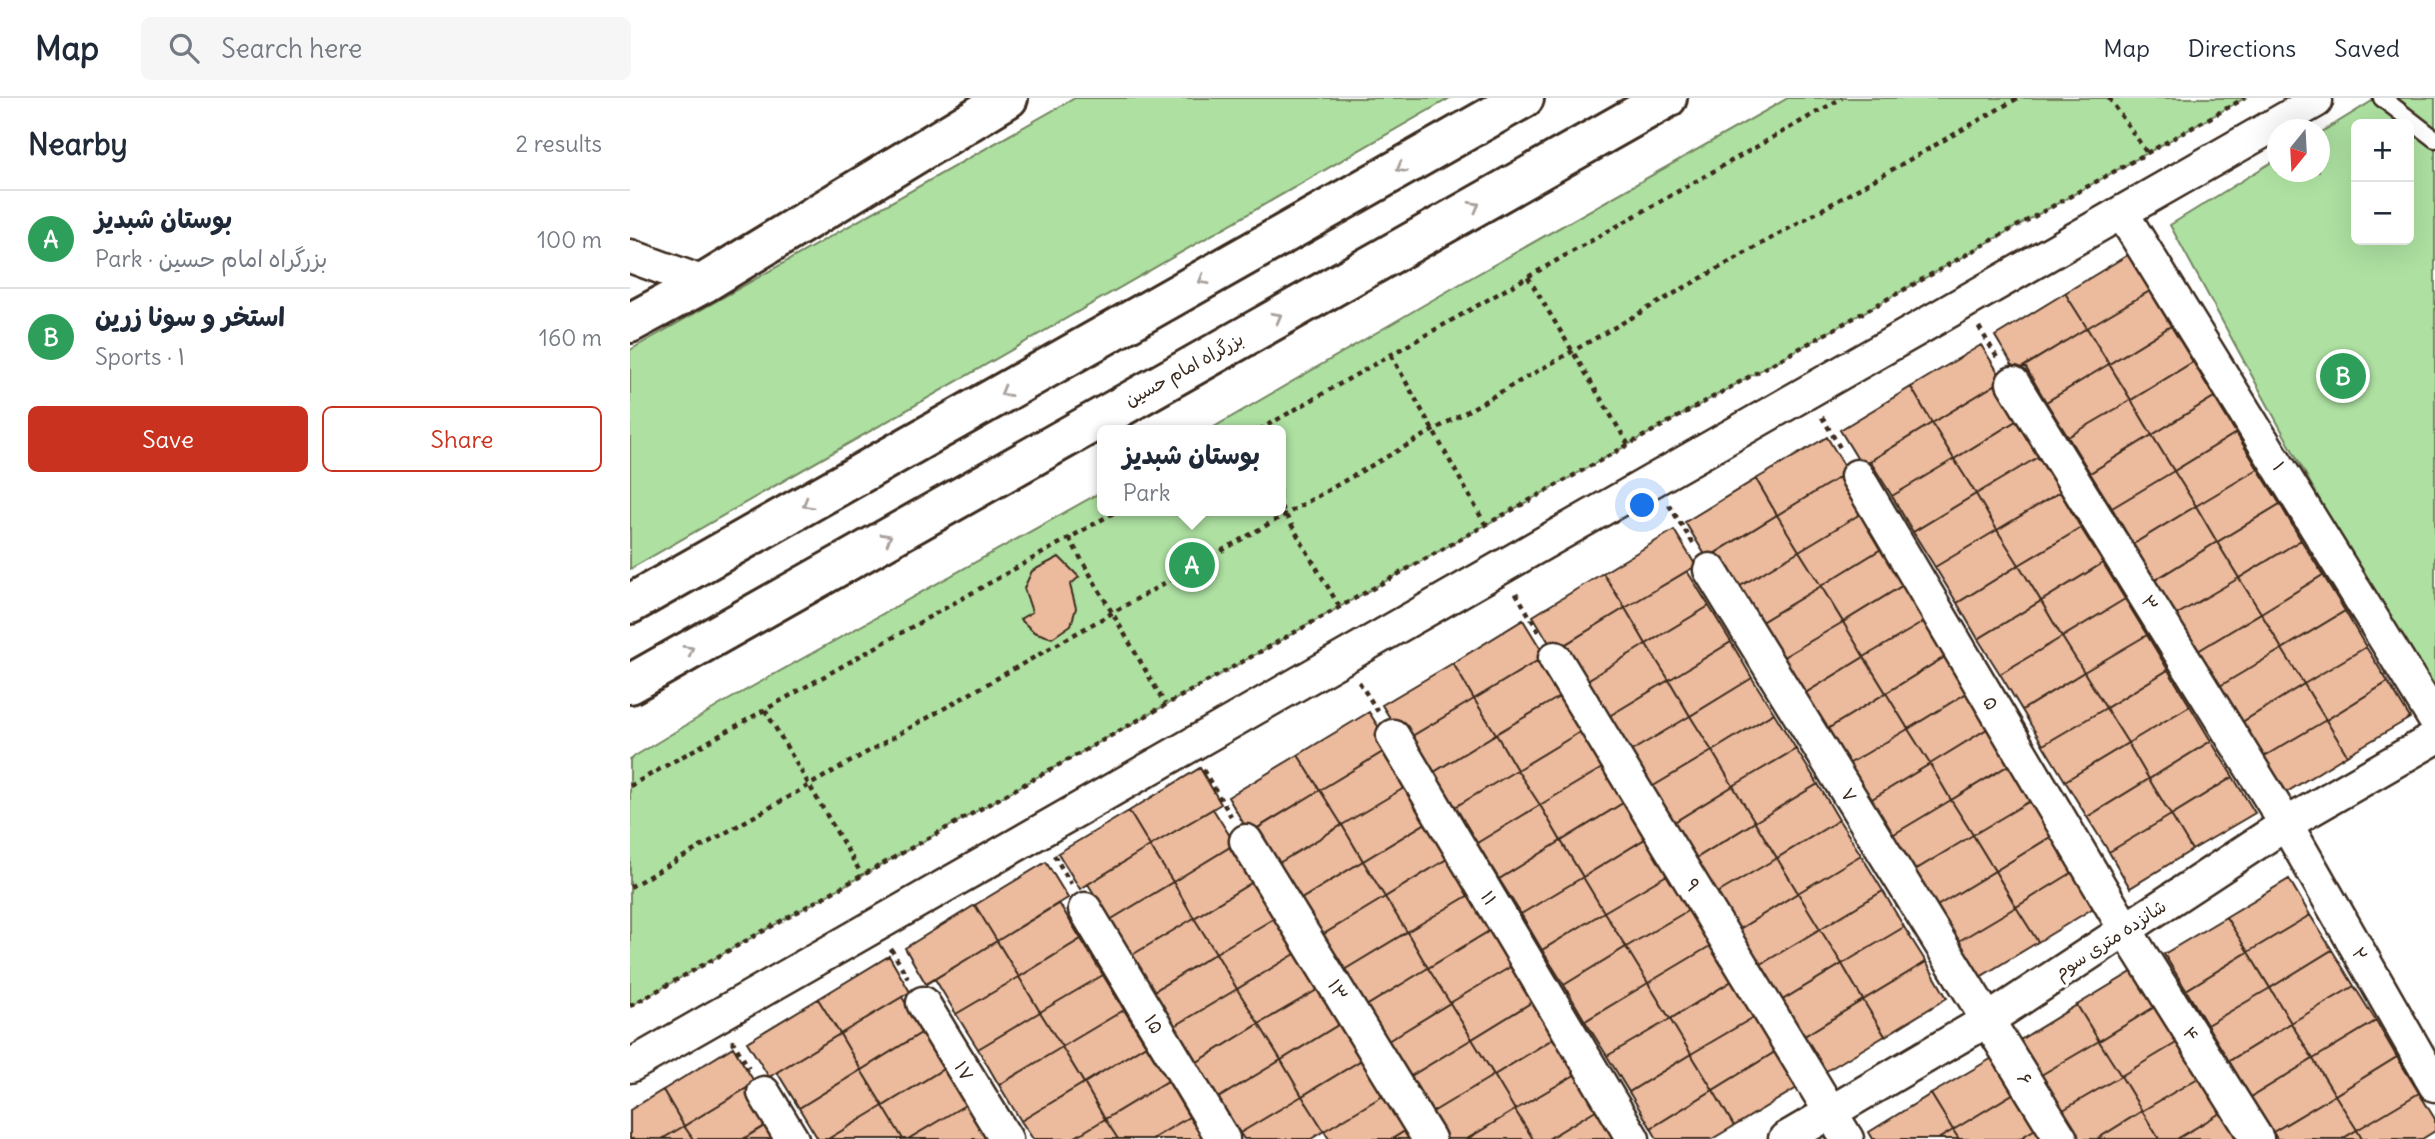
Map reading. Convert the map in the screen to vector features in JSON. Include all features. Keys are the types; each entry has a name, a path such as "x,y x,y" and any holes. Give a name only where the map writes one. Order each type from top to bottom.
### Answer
{"main road":[{"path":"630,323 704,283 1009,98"},
{"path":"630,604 1524,98"},
{"name":"بزرگراه امام حسین","path":"630,684 1667,98"}],"street":[{"path":"630,1066 2317,99"},
{"name":"۱","path":"2122,213 2435,720"},
{"path":"630,256 704,283"},
{"name":"۳","path":"2013,383 2286,824"},
{"name":"۵","path":"1857,476 2125,929"},
{"name":"۷","path":"1710,570 1988,1020"},
{"name":"۹","path":"1555,658 1847,1139"},
{"name":"۱۱","path":"1393,736 1633,1139"},
{"name":"شانزده متری سوم","path":"1785,1139 1988,1020 2286,824 2435,738"},
{"name":"۲","path":"2286,824 2435,1085"},
{"name":"۱۳","path":"1246,841 1429,1139"},
{"name":"۱۵","path":"1085,909 1223,1139"},
{"name":"۴","path":"2125,929 2257,1139"},
{"name":"۱۷","path":"923,1003 1006,1139"},
{"name":"۶","path":"1988,1020 2061,1139"},
{"path":"764,1093 792,1139"}],"lane":[{"path":"2382,98 2435,139"}],"path":[{"path":"1268,425 1842,98"},
{"path":"1339,606 1286,514 2018,98"},
{"path":"2109,98 2147,153"},
{"path":"630,1006 2245,98"},
{"path":"1528,277 1570,352 1628,444"},
{"path":"1964,303 2013,383"},
{"path":"1391,355 1485,523"},
{"path":"1807,393 1857,476"},
{"path":"1653,481 1710,570"},
{"path":"630,786 1108,516"},
{"path":"630,887 1282,516"},
{"path":"1069,538 1164,704"},
{"path":"1500,568 1555,658"},
{"path":"1344,658 1393,736"},
{"path":"765,710 811,784 862,875"},
{"path":"1188,747 1246,841"},
{"path":"1040,831 1085,909"},
{"path":"876,925 923,1003"},
{"path":"718,1016 764,1093"}],"green space":[{"path":"1075,98 1450,98 630,569 630,350"},
{"path":"1788,98 2245,98 630,1006 630,759 723,703 1097,494 1097,516 1286,516 1286,425 1218,425"},
{"path":"2377,98 2435,98 2435,696 2326,512 2170,225 2267,165 2267,182 2330,182 2330,127"}],"building":[{"path":"2136,250 2158,286 2087,328 2065,293"},
{"path":"2150,291 2171,326 2109,364 2087,328"},
{"path":"2065,293 2087,328 2016,371 1995,336"},
{"path":"2171,326 2193,362 2131,400 2109,364"},
{"path":"2087,328 2109,364 2046,402 2025,366"},
{"path":"1981,345 2003,380 1932,423 1911,387"},
{"path":"2193,362 2214,397 2152,435 2131,400"},
{"path":"2109,364 2131,400 2068,437 2046,402"},
{"path":"1995,385 2016,421 1954,459 1932,423"},
{"path":"1911,387 1932,423 1862,466 1840,430"},
{"path":"2214,397 2236,433 2174,471 2152,435"},
{"path":"2131,400 2152,435 2090,473 2068,437"},
{"path":"2016,421 2038,457 1976,494 1954,459"},
{"path":"1932,423 1954,459 1892,496 1870,461"},
{"path":"2236,433 2258,469 2196,506 2174,471"},
{"path":"2152,435 2174,471 2112,508 2090,473"},
{"path":"1827,437 1848,472 1777,515 1756,479"},
{"path":"2038,457 2060,492 1997,530 1976,494"},
{"path":"1954,459 1976,494 1913,532 1892,496"},
{"path":"2258,469 2280,504 2217,542 2196,506"},
{"path":"2174,471 2196,506 2133,544 2112,508"},
{"path":"1840,477 1862,513 1799,551 1777,515"},
{"path":"1756,479 1777,515 1707,558 1685,522"},
{"path":"2060,492 2081,528 2019,565 1997,530"},
{"path":"1976,494 1997,530 1935,567 1913,532"},
{"path":"2280,504 2301,540 2239,578 2217,542"},
{"path":"2196,506 2217,542 2155,580 2133,544"},
{"path":"1862,513 1883,548 1821,586 1799,551"},
{"path":"1777,515 1799,551 1737,588 1715,553"},
{"path":"2081,528 2103,563 2041,601 2019,565"},
{"path":"1674,530 1696,566 1625,608 1603,573"},
{"path":"1997,530 2019,565 1957,603 1935,567"},
{"path":"2301,540 2323,575 2261,613 2239,578"},
{"path":"2217,542 2239,578 2176,615 2155,580"},
{"path":"1883,548 1905,584 1843,622 1821,586"},
{"path":"1799,551 1821,586 1758,624 1737,588"},
{"path":"1059,557 1079,577 1070,585 1076,608 1071,625 1052,638 1034,632 1020,619 1032,612 1024,588 1032,571"},
{"path":"2103,563 2125,599 2062,637 2041,601"},
{"path":"2019,565 2041,601 1978,639 1957,603"},
{"path":"1687,571 1709,606 1646,644 1625,608"},
{"path":"1603,573 1625,608 1554,651 1533,616"},
{"path":"2323,575 2345,611 2282,649 2261,613"},
{"path":"2239,578 2261,613 2198,651 2176,615"},
{"path":"1905,584 1927,620 1864,657 1843,622"},
{"path":"1821,586 1843,622 1780,659 1758,624"},
{"path":"2125,599 2147,635 2084,672 2062,637"},
{"path":"2041,601 2062,637 2000,674 1978,639"},
{"path":"1709,606 1731,642 1669,680 1646,644"},
{"path":"1625,608 1646,644 1584,682 1563,646"},
{"path":"2345,611 2366,647 2304,684 2282,649"},
{"path":"2261,613 2282,649 2220,686 2198,651"},
{"path":"1523,620 1545,656 1474,699 1453,663"},
{"path":"1927,620 1948,655 1886,693 1864,657"},
{"path":"1843,622 1864,657 1802,695 1780,659"},
{"path":"2147,635 2168,670 2106,708 2084,672"},
{"path":"2062,637 2084,672 2022,710 2000,674"},
{"path":"1731,642 1752,678 1690,716 1669,680"},
{"path":"1646,644 1669,680 1606,718 1584,682"},
{"path":"2366,647 2388,682 2326,720 2304,684"},
{"path":"2282,649 2304,684 2242,722 2220,686"},
{"path":"1948,655 1970,691 1908,729 1886,693"},
{"path":"1864,657 1886,693 1824,731 1802,695"},
{"path":"1537,661 1559,697 1496,734 1474,699"},
{"path":"1453,663 1474,699 1404,741 1382,705"},
{"path":"2168,670 2190,706 2128,743 2106,708"},
{"path":"2084,672 2106,708 2043,745 2022,710"},
{"path":"1752,678 1774,713 1712,751 1690,716"},
{"path":"1669,680 1690,716 1628,753 1606,718"},
{"path":"2388,682 2410,718 2347,755 2326,720"},
{"path":"2304,684 2326,720 2263,757 2242,722"},
{"path":"1970,691 1992,726 1930,764 1908,729"},
{"path":"1886,693 1908,729 1845,766 1824,731"},
{"path":"1559,697 1580,732 1517,770 1496,734"},
{"path":"1474,699 1496,734 1434,772 1412,736"},
{"path":"2190,706 2211,741 2149,779 2128,743"},
{"path":"2106,708 2128,743 2065,781 2043,745"},
{"path":"1369,712 1391,747 1320,790 1298,755"},
{"path":"1774,713 1796,749 1733,786 1712,751"},
{"path":"1690,716 1712,751 1650,788 1628,753"},
{"path":"2326,720 2347,755 2285,793 2263,757"},
{"path":"1992,726 2014,762 1951,800 1930,764"},
{"path":"1908,729 1930,764 1867,802 1845,766"},
{"path":"1580,732 1602,768 1540,805 1517,770"},
{"path":"1496,734 1517,770 1455,807 1434,772"},
{"path":"2211,741 2233,777 2171,815 2149,779"},
{"path":"2128,743 2149,779 2087,817 2065,781"},
{"path":"1796,749 1818,784 1755,822 1733,786"},
{"path":"1712,751 1733,786 1671,824 1650,788"},
{"path":"1383,752 1404,788 1342,825 1320,790"},
{"path":"1298,755 1320,790 1249,833 1228,797"},
{"path":"2014,762 2035,798 1973,835 1951,800"},
{"path":"1930,764 1951,800 1889,837 1867,802"},
{"path":"1200,768 1221,804 1150,846 1129,811"},
{"path":"1602,768 1623,803 1561,841 1540,805"},
{"path":"1517,770 1540,805 1477,843 1455,807"},
{"path":"2233,777 2255,813 2192,850 2171,815"},
{"path":"2149,779 2171,815 2109,852 2087,817"},
{"path":"1818,784 1839,820 1777,858 1755,822"},
{"path":"1733,786 1755,822 1693,860 1671,824"},
{"path":"1404,788 1426,823 1363,861 1342,825"},
{"path":"1320,790 1342,825 1279,863 1258,828"},
{"path":"2035,798 2057,833 1995,871 1973,835"},
{"path":"1951,800 1973,835 1910,873 1889,837"},
{"path":"1623,803 1645,839 1583,877 1561,841"},
{"path":"1540,805 1561,841 1499,879 1477,843"},
{"path":"1213,809 1235,844 1173,882 1150,846"},
{"path":"1129,811 1150,846 1080,889 1058,853"},
{"path":"2171,815 2192,850 2130,888 2109,852"},
{"path":"1839,820 1861,855 1798,893 1777,858"},
{"path":"1755,822 1777,858 1714,895 1693,860"},
{"path":"1426,823 1447,859 1385,897 1363,861"},
{"path":"1342,825 1363,861 1301,899 1279,863"},
{"path":"2057,833 2078,869 2016,907 1995,871"},
{"path":"1973,835 1995,871 1932,909 1910,873"},
{"path":"1645,839 1667,875 1604,912 1583,877"},
{"path":"1561,841 1583,877 1521,914 1499,879"},
{"path":"1235,844 1256,880 1194,918 1173,882"},
{"path":"1150,846 1173,882 1110,920 1088,884"},
{"path":"1861,855 1883,891 1820,929 1798,893"},
{"path":"1777,858 1798,893 1736,931 1714,895"},
{"path":"1447,859 1469,895 1407,932 1385,897"},
{"path":"1363,861 1385,897 1322,935 1301,899"},
{"path":"1046,862 1068,898 997,941 975,905"},
{"path":"2078,869 2100,904 2038,942 2016,907"},
{"path":"1995,871 2016,907 1954,944 1932,909"},
{"path":"1667,875 1689,910 1626,947 1604,912"},
{"path":"1583,877 1604,912 1542,950 1521,914"},
{"path":"2289,879 2310,915 2248,952 2226,917"},
{"path":"1256,880 1278,916 1216,953 1194,918"},
{"path":"1173,882 1194,918 1132,955 1110,920"},
{"path":"1883,891 1904,927 1842,964 1820,929"},
{"path":"1798,893 1820,929 1758,966 1736,931"},
{"path":"1469,895 1491,930 1428,968 1407,932"},
{"path":"1385,897 1407,932 1344,970 1322,935"},
{"path":"1059,903 1081,939 1019,977 997,941"},
{"path":"975,905 997,941 926,984 905,948"},
{"path":"2016,907 2038,942 1975,980 1954,944"},
{"path":"1689,910 1710,946 1648,983 1626,947"},
{"path":"1604,912 1626,947 1564,985 1542,950"},
{"path":"2310,915 2332,950 2270,988 2248,952"},
{"path":"1278,916 1300,951 1237,989 1216,953"},
{"path":"2226,917 2248,952 2186,990 2164,954"},
{"path":"1194,918 1216,953 1154,991 1132,955"},
{"path":"1904,927 1926,962 1863,1000 1842,964"},
{"path":"1820,929 1842,964 1779,1002 1758,966"},
{"path":"1491,930 1512,966 1450,1003 1428,968"},
{"path":"1407,932 1428,968 1366,1006 1344,970"},
{"path":"1081,939 1103,975 1040,1012 1019,977"},
{"path":"997,941 1019,977 956,1014 935,979"},
{"path":"1710,946 1732,981 1670,1019 1648,983"},
{"path":"1626,947 1648,983 1585,1021 1564,985"},
{"path":"2332,950 2354,986 2291,1023 2270,988"},
{"path":"1300,951 1322,987 1259,1024 1237,989"},
{"path":"2248,952 2270,988 2207,1025 2186,990"},
{"path":"1216,953 1237,989 1175,1026 1154,991"},
{"path":"889,956 910,992 840,1034 818,999"},
{"path":"1926,962 1947,998 1885,1036 1863,1000"},
{"path":"1842,964 1863,1000 1801,1038 1779,1002"},
{"path":"1512,966 1534,1001 1472,1039 1450,1003"},
{"path":"2140,967 2161,1003 2099,1041 2077,1005"},
{"path":"1428,968 1450,1003 1388,1041 1366,1006"},
{"path":"1103,975 1124,1010 1062,1047 1040,1012"},
{"path":"1019,977 1040,1012 978,1049 956,1014"},
{"path":"1732,981 1754,1017 1691,1054 1670,1019"},
{"path":"1648,983 1670,1019 1607,1056 1585,1021"},
{"path":"2354,986 2376,1021 2313,1059 2291,1023"},
{"path":"1322,987 1343,1022 1281,1060 1259,1024"},
{"path":"2270,988 2291,1023 2229,1061 2207,1025"},
{"path":"1237,989 1259,1024 1197,1062 1175,1026"},
{"path":"902,997 923,1032 861,1070 840,1034"},
{"path":"818,999 840,1034 769,1077 747,1042"},
{"path":"1863,1000 1885,1036 1823,1073 1801,1038"},
{"path":"1534,1001 1556,1037 1494,1075 1472,1039"},
{"path":"1450,1003 1472,1039 1409,1077 1388,1041"},
{"path":"2161,1003 2183,1039 2121,1076 2099,1041"},
{"path":"2077,1005 2099,1041 2036,1078 2015,1043"},
{"path":"1124,1010 1146,1045 1084,1083 1062,1047"},
{"path":"1040,1012 1062,1047 999,1085 978,1049"},
{"path":"1754,1017 1775,1052 1713,1090 1691,1054"},
{"path":"1670,1019 1691,1054 1629,1092 1607,1056"},
{"path":"2376,1021 2397,1057 2335,1095 2313,1059"},
{"path":"1343,1022 1365,1058 1302,1096 1281,1060"},
{"path":"2291,1023 2313,1059 2251,1097 2229,1061"},
{"path":"1259,1024 1281,1060 1218,1098 1197,1062"},
{"path":"923,1032 945,1068 883,1106 861,1070"},
{"path":"840,1034 861,1070 799,1108 777,1072"},
{"path":"1556,1037 1578,1073 1515,1110 1494,1075"},
{"path":"1472,1039 1494,1075 1431,1113 1409,1077"},
{"path":"2183,1039 2205,1074 2142,1111 2121,1076"},
{"path":"2099,1041 2121,1076 2058,1113 2036,1078"},
{"path":"1146,1045 1168,1081 1105,1119 1084,1083"},
{"path":"733,1047 755,1083 684,1126 663,1090"},
{"path":"1062,1047 1084,1083 1021,1121 999,1085"},
{"path":"1775,1052 1797,1088 1734,1126 1713,1090"},
{"path":"1691,1054 1713,1090 1651,1128 1629,1092"},
{"path":"1994,1057 2016,1092 1953,1130 1931,1094"},
{"path":"2397,1057 2419,1093 2357,1130 2335,1095"},
{"path":"1365,1058 1386,1094 1324,1131 1302,1096"},
{"path":"2313,1059 2335,1095 2273,1132 2251,1097"},
{"path":"1281,1060 1302,1096 1240,1133 1218,1098"},
{"path":"945,1068 967,1104 908,1139 903,1139 883,1106"},
{"path":"861,1070 883,1106 828,1139 818,1139 799,1108"},
{"path":"1578,1073 1599,1108 1548,1139 1533,1139 1515,1110"},
{"path":"2205,1074 2227,1109 2177,1139 2159,1139 2142,1111"},
{"path":"1494,1075 1515,1110 1467,1139 1447,1139 1431,1113"},
{"path":"2121,1076 2142,1111 2097,1139 2074,1139 2058,1113"},
{"path":"1168,1081 1189,1117 1152,1139 1118,1139 1105,1119"},
{"path":"1084,1083 1105,1119 1072,1139 1033,1139 1021,1121"},
{"path":"747,1088 768,1124 743,1139 693,1139 684,1126"},
{"path":"663,1090 684,1126 662,1139 630,1139 630,1110"},
{"path":"1713,1090 1734,1126 1712,1139 1657,1139 1651,1128"},
{"path":"2016,1092 2037,1128 2019,1139 1959,1139 1953,1130"},
{"path":"2419,1093 2435,1119 2435,1131 2422,1139 2362,1139 2357,1130"},
{"path":"1386,1094 1408,1129 1392,1139 1329,1139 1324,1131"},
{"path":"1931,1094 1953,1130 1938,1139 1873,1139 1869,1132"},
{"path":"2335,1095 2357,1130 2342,1139 2277,1139 2273,1132"},
{"path":"1302,1096 1324,1131 1311,1139 1244,1139 1240,1133"},
{"path":"967,1104 988,1139 908,1139"},
{"path":"883,1106 903,1139 828,1139"},
{"path":"1599,1108 1618,1139 1548,1139"},
{"path":"2227,1109 2245,1139 2177,1139"},
{"path":"1515,1110 1533,1139 1467,1139"},
{"path":"2142,1111 2159,1139 2097,1139"},
{"path":"1189,1117 1203,1139 1152,1139"},
{"path":"1105,1119 1118,1139 1072,1139"},
{"path":"768,1124 778,1139 743,1139"},
{"path":"684,1126 693,1139 662,1139"},
{"path":"2037,1128 2044,1139 2019,1139"},
{"path":"1408,1129 1414,1139 1392,1139"},
{"path":"1953,1130 1959,1139 1938,1139"},
{"path":"2357,1130 2362,1139 2342,1139"}],"place":[{"name":"استخر و سونا زرین","path":"2343,376"},
{"name":"بوستان شبدیز","path":"1192,565"}]}
